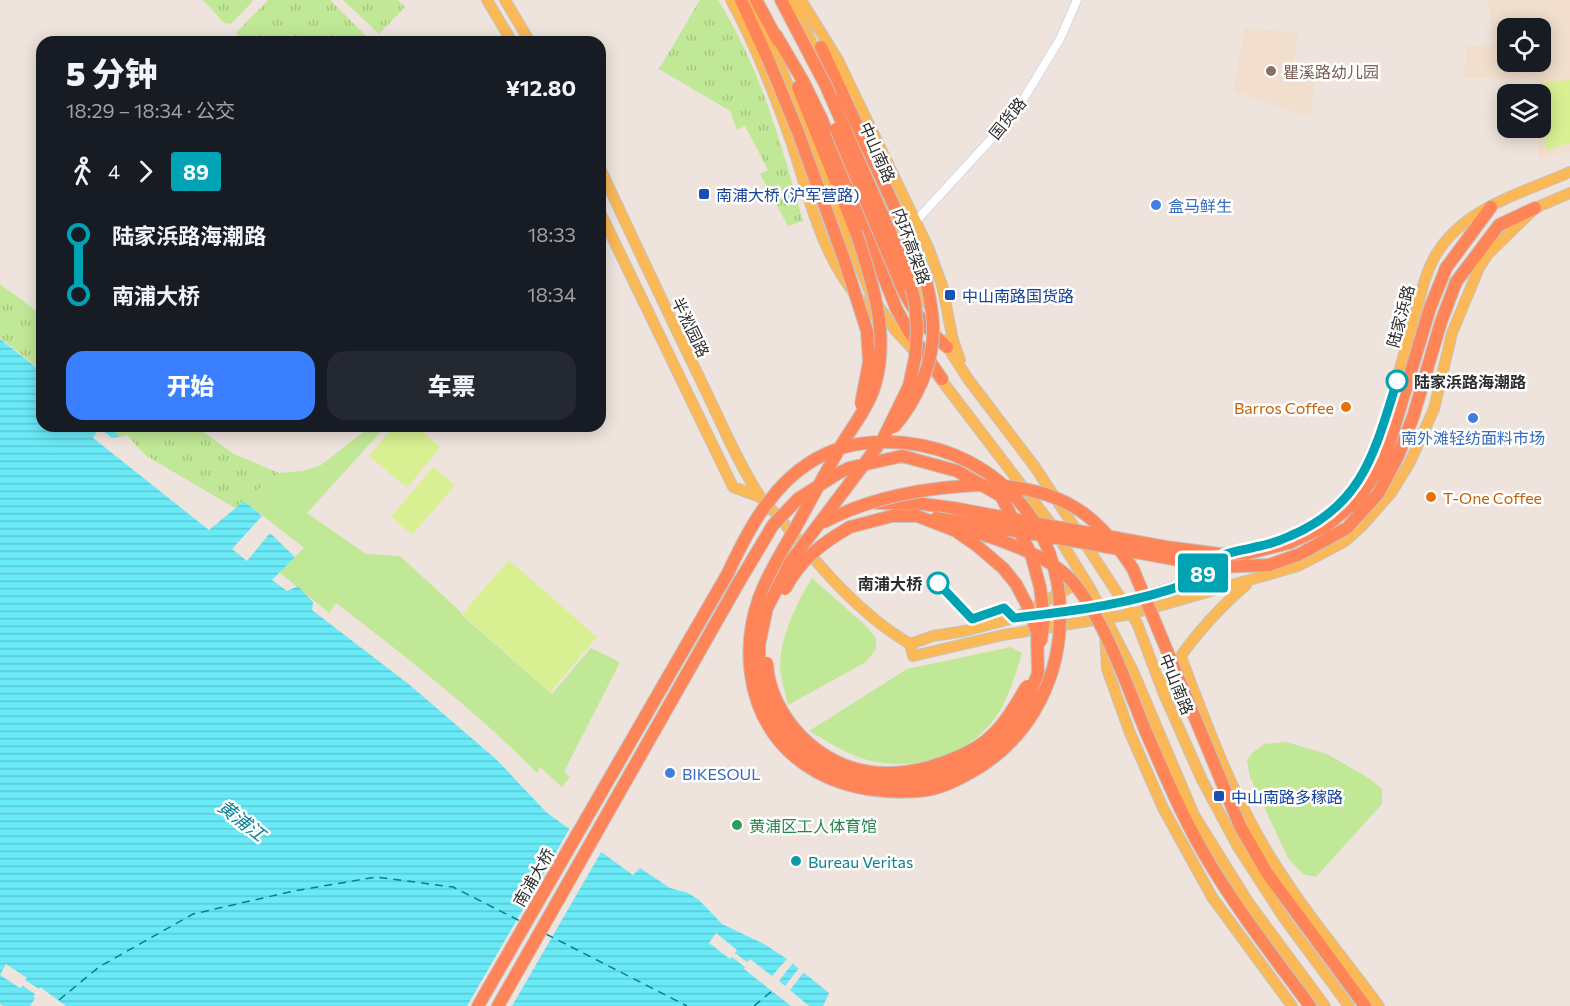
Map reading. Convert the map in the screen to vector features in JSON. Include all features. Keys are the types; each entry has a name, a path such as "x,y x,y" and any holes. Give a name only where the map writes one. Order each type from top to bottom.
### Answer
{"highway":[{"path":"741,0 794,122 867,331 869,362 867,381 863,398 846,438"},
{"path":"756,0 803,81 822,120 891,294 909,330 942,379"},
{"name":"内环高架路","path":"781,0 826,86 908,271 915,303 917,329 915,358 909,386 883,439 791,561"},
{"path":"792,21 901,285 926,326 947,347"},
{"name":"南浦大桥","path":"478,1006 728,573 748,531 781,485 808,463 837,448 867,442 905,442 941,450 970,462 993,476 1014,494 1030,513 1043,534 1053,558 1059,583 1061,609 1060,637 1053,670 1042,698 1027,724 1006,748 982,768 929,790 896,793 869,791 842,784 811,768 789,753 769,729 758,706 751,681 749,659 751,631 758,600 771,571 846,438 863,413 874,388 880,362 879,319 856,232 776,35"},
{"path":"821,46 924,271 930,298 933,328 930,355 920,387 905,414 883,439"},
{"path":"871,503 933,505 1166,548 1220,554 1249,553 1289,543 1326,526 1359,499 1385,458 1430,308 1446,268 1491,207"},
{"path":"917,516 1064,539 1217,567 1269,565 1300,554 1347,528 1378,494 1398,456 1413,417 1441,322 1456,282 1499,225 1536,208"},
{"name":"南浦大桥","path":"498,1006 773,525 798,499 837,474 883,459 902,456 957,471 1001,496 1031,554 1041,587 1044,618 1040,649 1030,680 1011,713 989,738 964,755 922,770 894,774 856,770 829,759 793,727 775,700 767,676 766,644 773,612 801,563 825,541 850,527 892,516 917,516 956,531 1003,567 1016,584 1027,605 1036,632 1038,673 1024,711 1004,736 970,763 938,776 904,784 874,783 821,763 794,744 770,711 760,683 759,645 767,608 791,561"},
{"path":"771,571 789,550 822,523 850,508 891,495 960,486 992,485 1039,492 1083,511 1104,529 1134,569 1240,826 1267,873 1365,1006"},
{"path":"917,516 962,528 1037,556 1070,578 1092,608 1120,667 1182,814 1203,852 1246,918 1310,1006"}],"main road":[{"path":"487,0 508,36"},
{"path":"505,0 526,36"},
{"path":"731,0 774,94 824,243 849,289 879,319 895,330"},
{"path":"746,0 780,65 870,295 895,330 942,379 1048,520 1101,606 1133,671 1194,815 1248,902 1325,1006"},
{"path":"792,0 821,46"},
{"name":"中山南路","path":"792,0 947,347 968,379 1035,466 1137,623 1163,692 1202,780 1238,847 1284,918 1349,1006"},
{"name":"中山南路","path":"801,0 838,60 915,221 940,279 949,310 953,340 968,379"},
{"name":"陆家浜路","path":"910,644 933,636 965,631 1014,618 1122,602 1191,582 1205,572 1213,562 1227,554 1292,536 1332,512 1358,484 1374,453 1398,379 1425,278 1439,250 1464,223 1502,200 1570,172"},
{"name":"半淞园路","path":"606,181 658,293 760,496 777,513 818,564 865,611 885,629 910,644"},
{"path":"910,644 913,656 1003,635 1131,614 1298,566 1344,542 1362,526 1391,493 1409,464 1434,409 1452,333 1479,268 1487,255 1536,208 1570,193"},
{"name":"半淞园路","path":"606,224 733,488 760,496"},
{"path":"851,249 868,309"},
{"path":"1062,544 1065,569 1074,585 1101,606"},
{"path":"1163,692 1166,681 1181,657 1223,605 1250,581"},
{"path":"1014,618 1074,585"},
{"path":"1106,619 1104,647 1107,669 1149,780 1212,897 1292,1006"},
{"name":"中山南路","path":"1181,657 1222,762 1271,858 1300,901 1379,1006"}],"street":[{"name":"国货路","path":"915,221 1015,113 1060,39 1077,0"}],"shaded area":[{"path":"1488,0 1570,0 1570,151 1539,160 1538,138 1551,138 1551,84 1535,84 1535,79 1464,78 1466,46 1493,45"},
{"name":"瞿溪路幼儿园","path":"1245,28 1298,33 1293,69 1316,73 1310,117 1233,91"}],"green space":[{"path":"203,0 253,1 231,24 224,23"},
{"path":"268,0 330,0 366,36 239,36 236,33"},
{"path":"343,0 398,0 405,7 379,34"},
{"path":"700,0 718,0 746,53 768,108 803,221 788,226 760,174 768,170 745,126 737,130 730,111 659,69"},
{"path":"1570,80 1570,143 1546,150 1546,138 1551,138 1551,84 1544,84 1544,82"},
{"path":"0,284 36,311 36,366 0,338"},
{"path":"115,432 203,432 234,454 279,473 235,508 145,455 127,435 120,437"},
{"path":"363,432 381,432 307,513 366,554 400,556 462,615 552,694 591,648 620,662 564,772 570,777 562,787 540,767 537,773 465,706 336,603 329,613 279,572 304,548 244,501 279,473 303,471 321,465"},
{"path":"389,432 423,432 440,447 407,488 369,456"},
{"path":"433,467 455,485 412,535 391,517"},
{"path":"509,560 597,637 550,692 462,614"},
{"path":"812,578 865,625 876,638 876,649 866,662 788,705 781,674 781,652 791,619"},
{"path":"1011,647 1022,653 1010,691 999,712 977,737 964,747 949,754 917,763 874,762 845,751 809,731 907,669"},
{"path":"1286,742 1327,754 1370,779 1382,789 1382,804 1316,877 1303,874 1288,858 1250,777 1247,761 1251,754 1264,744"}],"water":[{"name":"黄浦江","path":"0,339 36,367 36,432 97,432 93,438 209,530 244,501 262,516 232,549 247,561 270,533 295,557 272,580 287,591 298,586 313,602 312,610 411,686 497,760 546,812 633,875 640,868 670,888 688,893 699,900 722,924 764,944 787,959 829,993 823,1006 3,1006 0,1004"},
{"path":"104,432 115,432 120,437 112,438"}],"pier":[{"path":"571,826 603,849 512,1006 467,1006"},
{"path":"716,933 737,950 735,953 747,962 750,959 772,976 787,959 793,963 779,981 785,986 799,968 802,970 804,972 790,990 809,1006 791,1006 732,957 730,959 709,943"},
{"path":"6,964 27,978 25,980 39,989 40,987 66,1006 30,1006 35,994 23,986 20,988 0,975"}],"ferry route":[{"path":"59,1000 99,967 193,914 294,891 376,877 453,887 520,921"},
{"path":"546,934 687,1006"},
{"path":"754,1006 772,991"}],"bus line":[{"name":"89","path":"938,583 972,619 1004,608 1014,618 1101,606 1191,582 1205,572 1213,562 1227,554 1292,536 1332,512 1358,484 1374,453 1397,381"}],"place":[{"name":"瞿溪路幼儿园","path":"1271,71"},
{"name":"南浦大桥 (沪军营路)","path":"704,194"},
{"name":"盒马鲜生","path":"1156,205"},
{"name":"中山南路国货路","path":"950,295"},
{"name":"陆家浜路海潮路","path":"1397,381"},
{"name":"Barros Coffee","path":"1346,407"},
{"name":"南外滩轻纺面料市场","path":"1473,418"},
{"name":"T-One Coffee","path":"1431,497"},
{"name":"南浦大桥","path":"938,583"},
{"name":"BIKESOUL","path":"670,773"},
{"name":"中山南路多稼路","path":"1219,796"},
{"name":"黄浦区工人体育馆","path":"737,825"},
{"name":"Bureau Veritas","path":"796,861"}]}
